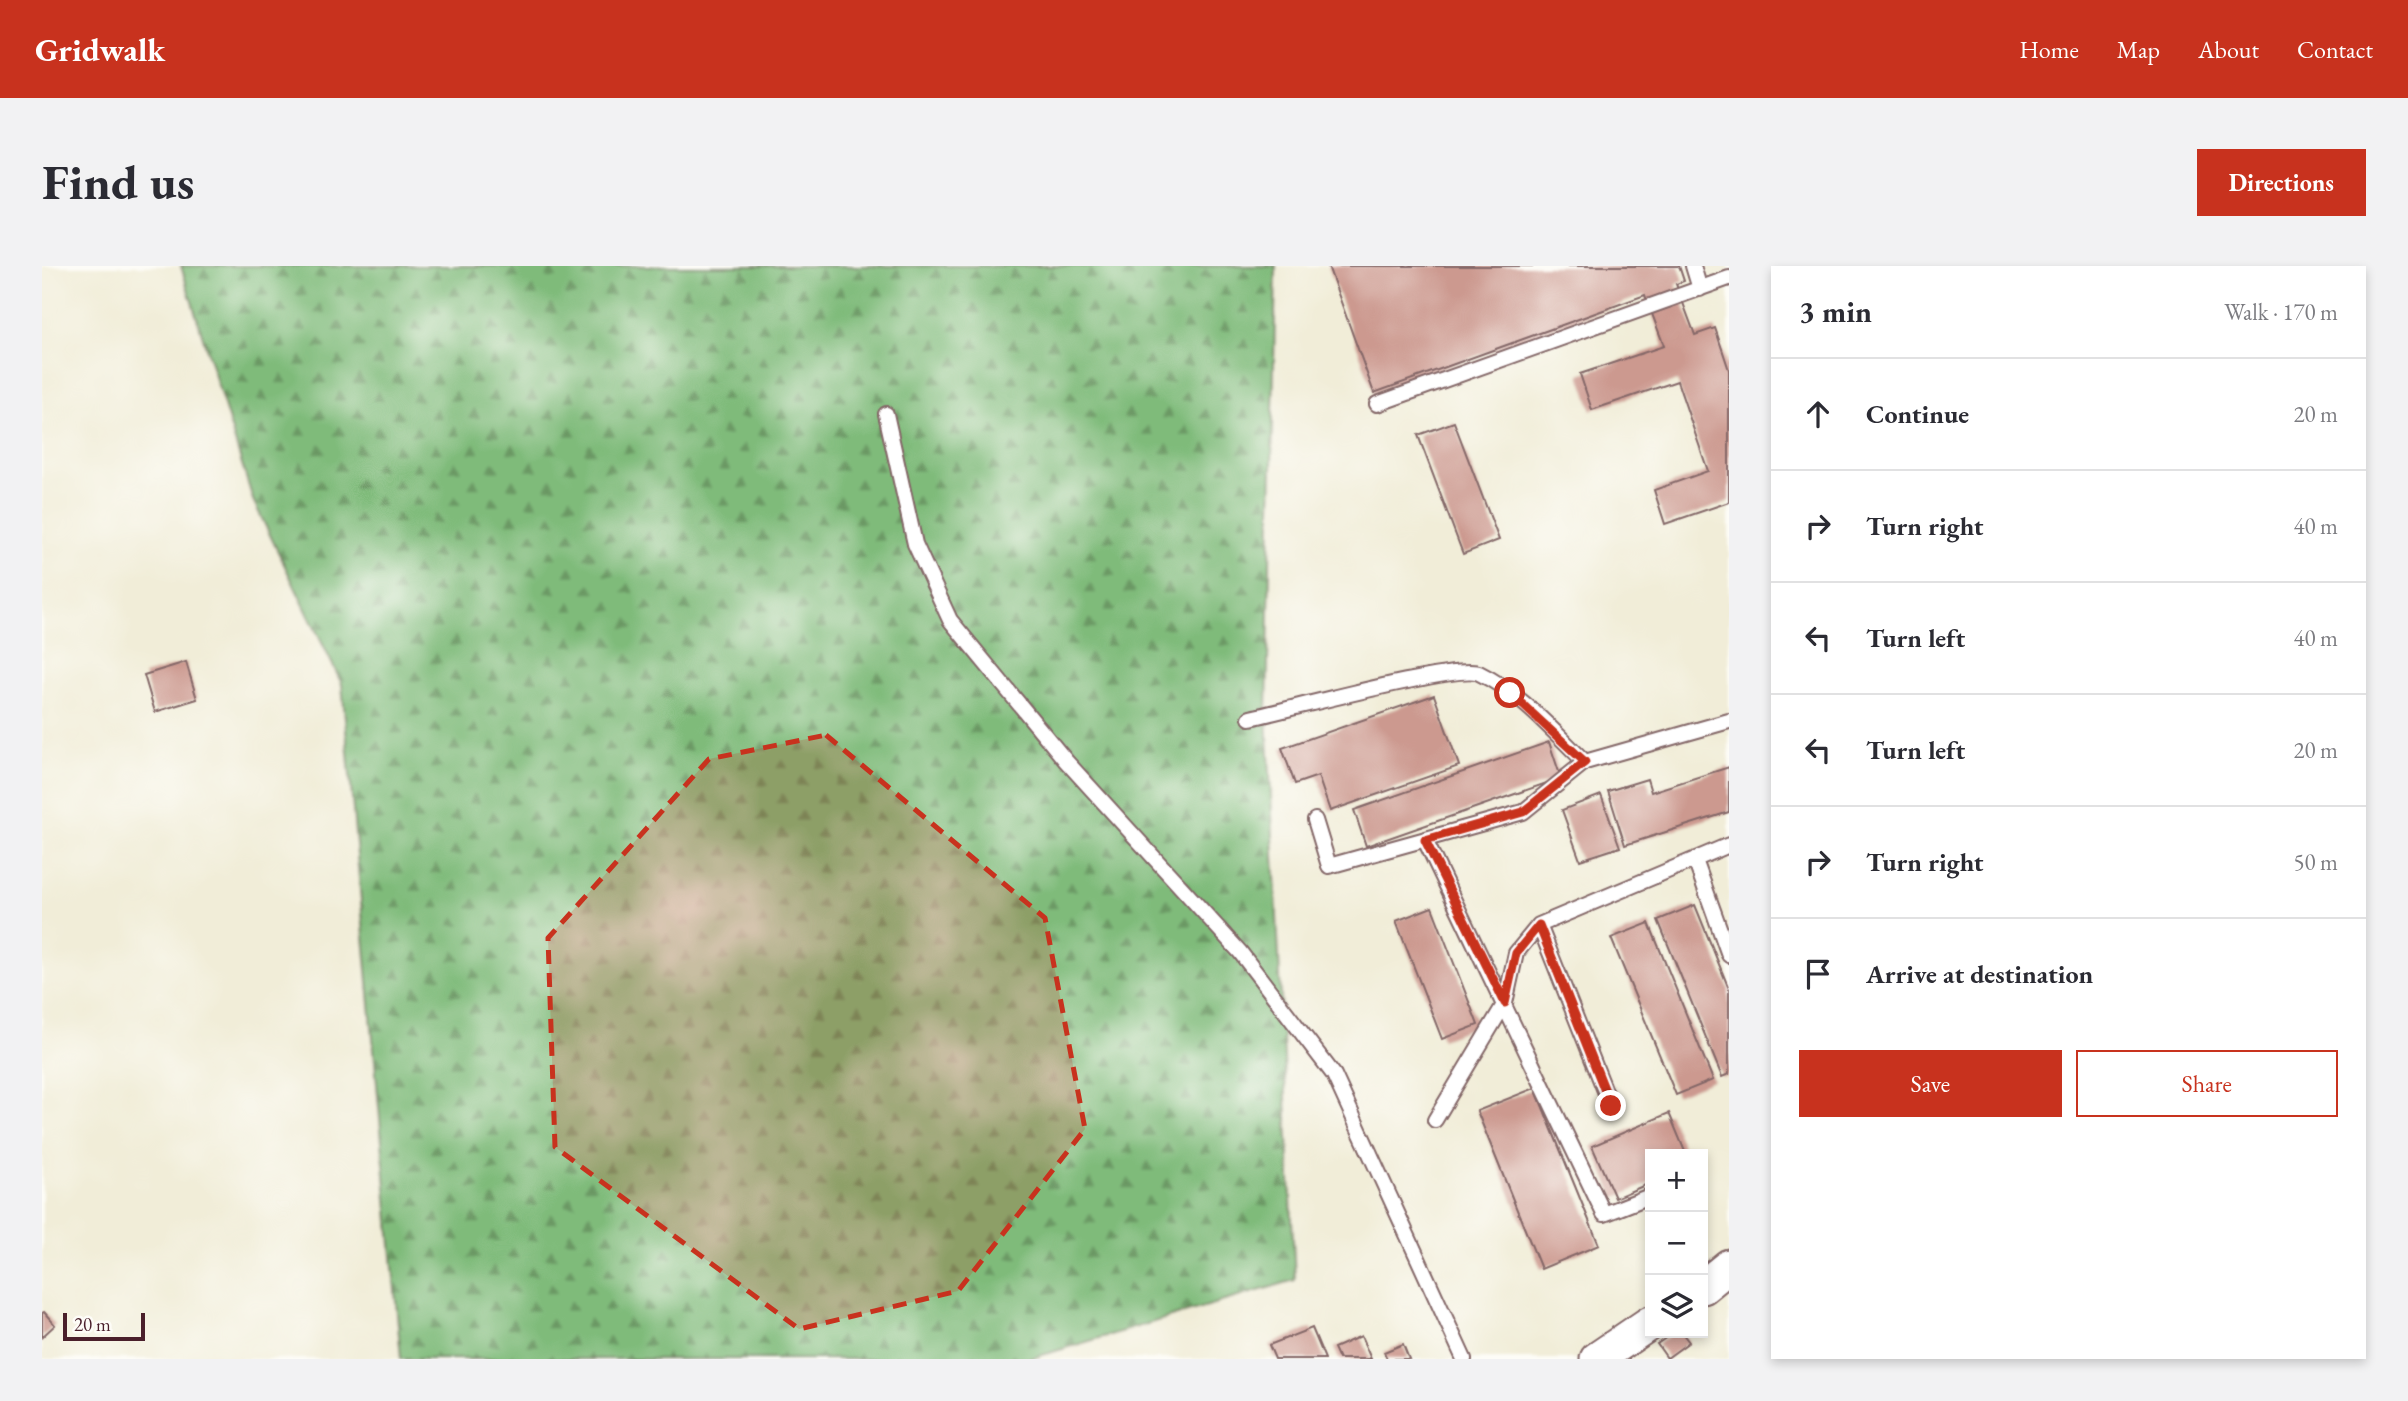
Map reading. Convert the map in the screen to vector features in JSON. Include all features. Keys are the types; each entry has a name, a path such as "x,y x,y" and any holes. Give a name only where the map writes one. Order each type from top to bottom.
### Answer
{"street":[{"path":"1708,1283 1729,1266"},
{"path":"1597,1359 1645,1326"}],"lane":[{"path":"1693,266 1700,289"},
{"path":"1377,404 1729,278"},
{"path":"886,414 915,544 950,620 1066,761 1240,953 1334,1075 1464,1359"},
{"path":"1250,718 1440,675 1476,671 1510,693 1585,762"},
{"path":"1315,820 1329,866 1523,812 1585,762 1729,721"},
{"path":"1425,840 1604,1214 1645,1198"},
{"path":"1435,1120 1505,1003 1516,953 1539,925 1729,845"},
{"path":"1695,860 1729,955"},
{"path":"1539,925 1611,1106"}],"highlighted area":[{"path":"826,735 1045,918 1085,1129 958,1291 799,1329 555,1147 548,938 709,759"}],"green space":[{"path":"181,266 1276,266 1267,714 1295,1280 1029,1359 401,1359 342,684 253,500"}],"building":[{"path":"1328,266 1679,266 1684,281 1676,284 1695,335 1715,328 1729,370 1729,502 1665,524 1654,490 1708,471 1677,381 1592,410 1580,374 1664,346 1645,295 1374,393"},
{"path":"1454,422 1499,540 1463,554 1418,435"},
{"path":"186,662 197,699 155,712 144,675"},
{"path":"1434,695 1459,766 1330,811 1318,776 1295,784 1282,748"},
{"path":"1549,742 1561,778 1366,846 1354,810"},
{"path":"1729,767 1729,812 1625,845 1608,791 1647,779 1651,792"},
{"path":"1601,795 1620,847 1580,860 1562,810"},
{"path":"1695,905 1729,989 1729,1074 1722,1077 1658,920"},
{"path":"1432,907 1478,1025 1442,1039 1396,921"},
{"path":"1649,923 1713,1080 1676,1095 1611,938"},
{"path":"1535,1088 1599,1245 1541,1269 1477,1111"},
{"path":"1669,1113 1684,1149 1645,1149 1645,1185 1615,1198 1592,1146"},
{"path":"42,1313 55,1325 42,1337"},
{"path":"1312,1328 1325,1359 1275,1359 1269,1345"},
{"path":"1361,1336 1371,1359 1339,1359 1334,1348"},
{"path":"1666,1338 1686,1338 1689,1342 1667,1358 1657,1344"},
{"path":"1403,1344 1409,1359 1387,1359 1384,1352"}],"route":[{"path":"1510,693 1585,762 1523,812 1425,840 1505,1003 1516,953 1539,925 1611,1106"}]}
